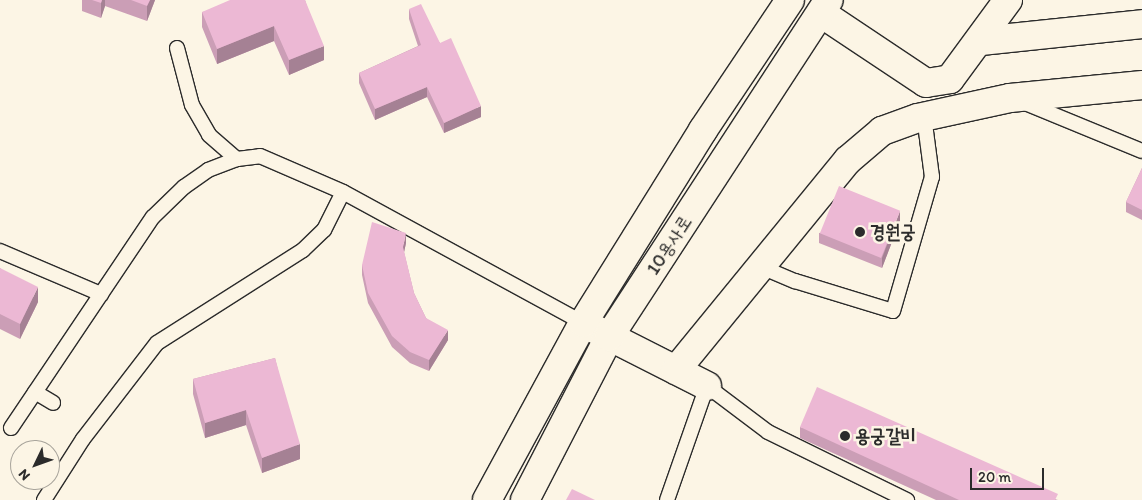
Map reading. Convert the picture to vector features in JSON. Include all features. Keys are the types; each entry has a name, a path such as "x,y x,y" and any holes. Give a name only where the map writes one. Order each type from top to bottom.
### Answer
{"street":[{"name":"10용사로","path":"487,500 583,323 703,130 790,0"},
{"path":"825,6 926,83 950,79 981,41 1008,0"},
{"name":"10용사로","path":"525,500 609,337 825,6"},
{"path":"981,41 1142,24"},
{"path":"676,370 759,266 848,160 882,131 924,116 1010,98 1142,85"},
{"path":"583,323 707,386"}],"lane":[{"path":"177,48 192,105 209,135 237,159"},
{"path":"1010,98 1142,151"},
{"path":"759,266 794,281 893,311 932,177 924,116"},
{"path":"11,428 153,217 192,181 208,170 237,159 260,156 343,192 583,323"},
{"path":"44,500 83,439 157,343 303,250 324,230 343,192"},
{"path":"0,251 101,294"},
{"path":"667,500 707,386 768,432 907,500"},
{"path":"35,392 53,402"}],"building":[{"path":"131,0 150,0 147,6"},
{"path":"230,0 305,0 324,46 289,60 274,26 217,49 202,12"},
{"path":"421,4 440,43 451,38 481,106 444,123 427,87 375,109 359,73 421,45 409,9"},
{"path":"1142,168 1142,210 1126,202"},
{"name":"경원궁","path":"839,186 900,211 881,258 820,233"},
{"path":"372,222 406,233 403,247 414,293 426,318 448,330 429,360 410,352 392,336 368,293 362,265"},
{"path":"0,268 38,287 20,324 0,314"},
{"path":"275,358 300,444 262,458 246,410 205,423 193,379"},
{"path":"817,387 1058,494 1055,500 959,500 800,427"},
{"path":"572,489 595,500 566,500"}],"place":[{"name":"경원궁","path":"860,232"},
{"name":"용궁갈비","path":"845,436"}]}
